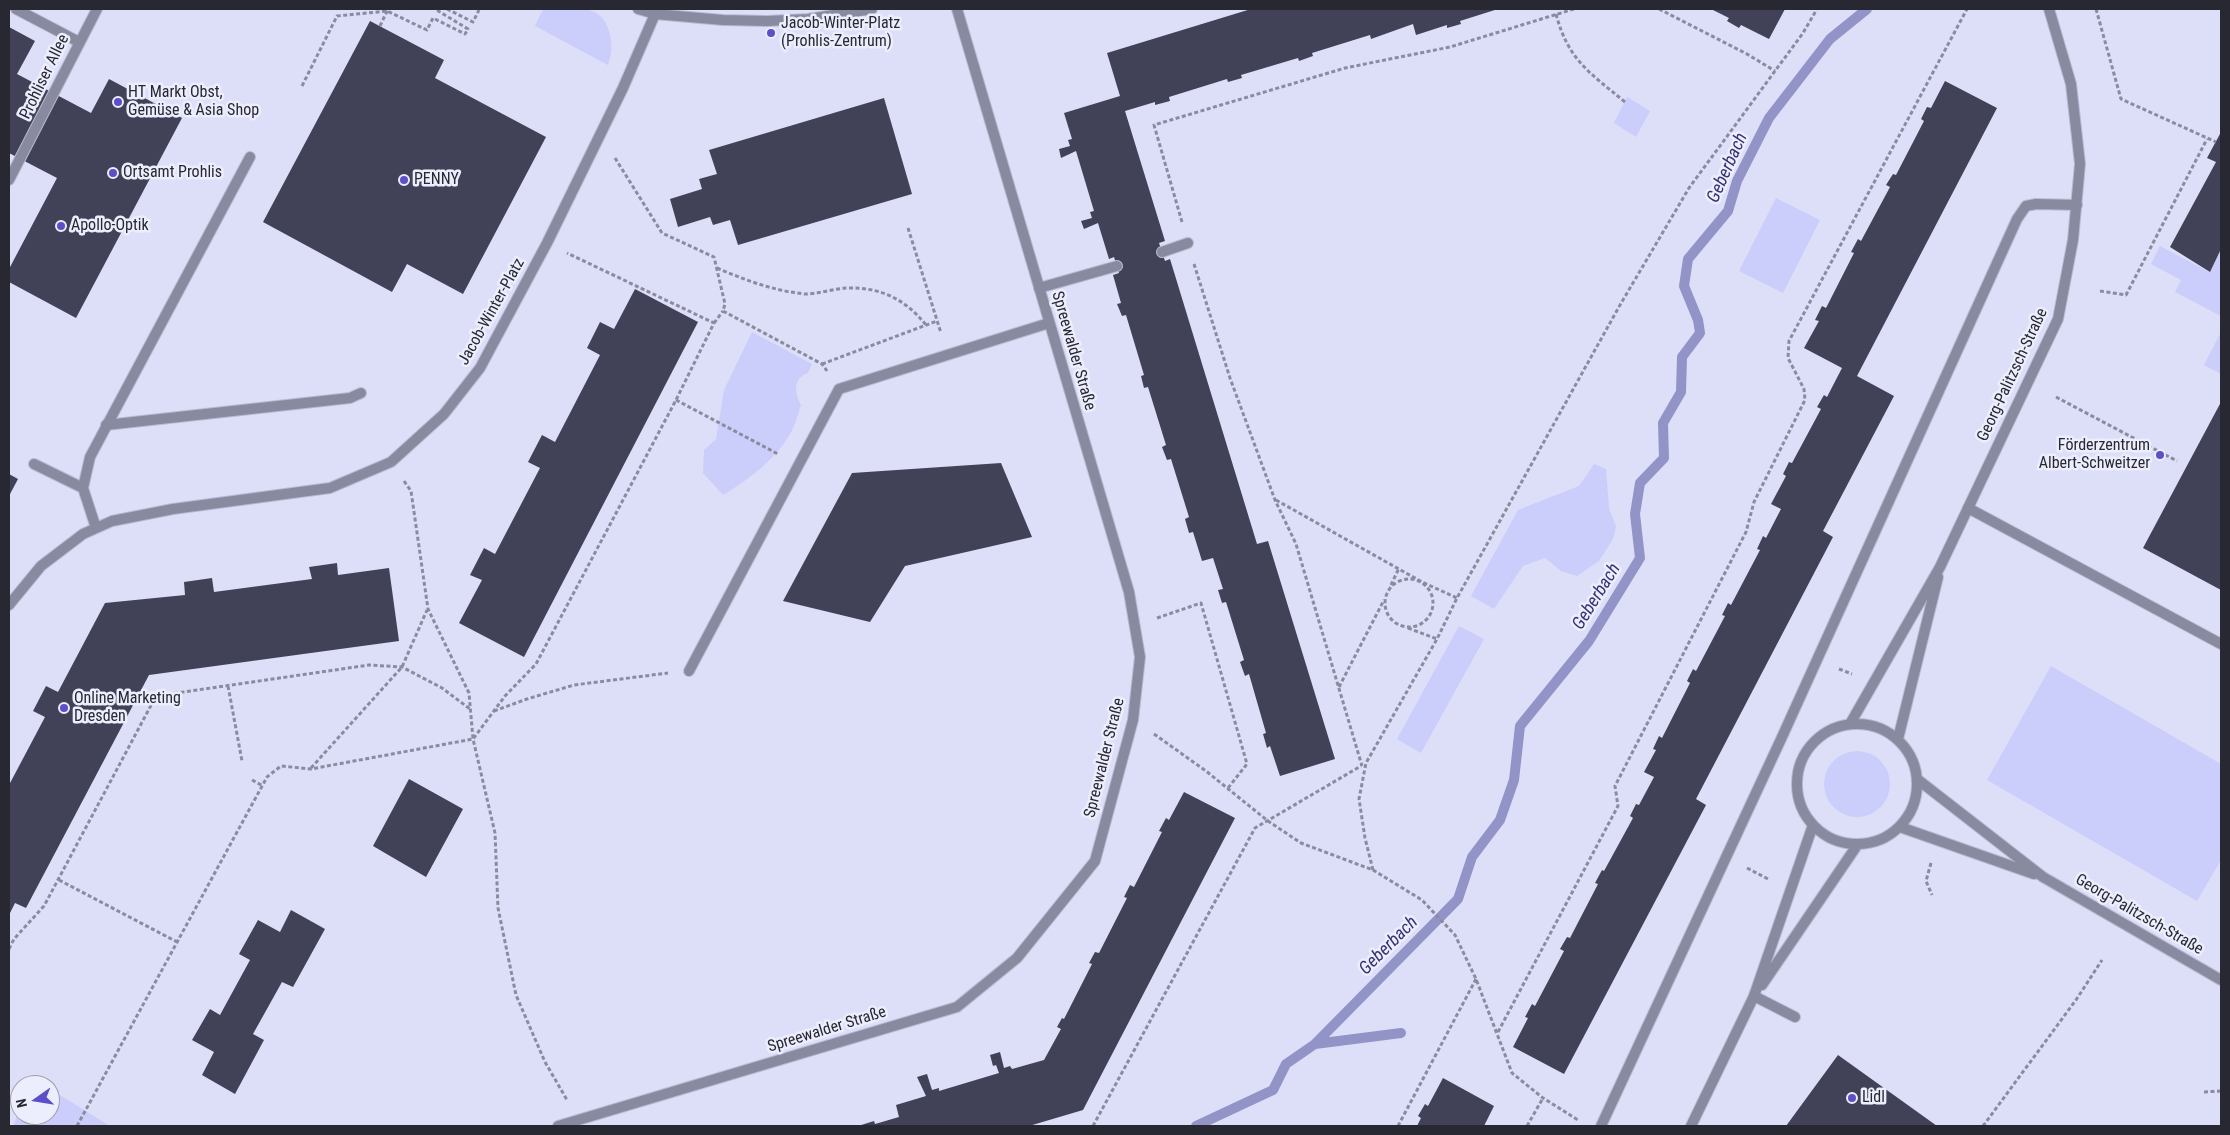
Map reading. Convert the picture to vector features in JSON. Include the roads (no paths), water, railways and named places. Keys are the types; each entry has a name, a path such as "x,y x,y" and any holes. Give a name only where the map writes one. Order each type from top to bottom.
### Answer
{"street":[{"path":"16,9 79,42"},
{"name":"Prohliser Allee","path":"9,180 55,94 79,42 97,9"},
{"path":"638,9 655,14 768,22 808,19 872,9"},
{"name":"Spreewalder Straße","path":"558,1126 957,1007 1017,958 1095,862 1133,720 1140,657 1129,592 957,9"},
{"name":"Georg-Palitzsch-Straße","path":"1850,724 1940,566 2058,319 2073,240 2080,164 2071,84 2049,9"},
{"name":"Jacob-Winter-Platz","path":"9,605 42,566 83,534 96,528 112,521 173,509 330,488 391,462 444,414 480,368 547,243 623,88 655,14"},
{"path":"96,528 83,488 90,457 250,157"},
{"path":"1602,1126 2017,219 2026,206 2036,204 2077,205"},
{"path":"1162,252 1188,243"},
{"path":"1039,288 1116,266"},
{"path":"688,671 839,389 1050,323"},
{"path":"106,425 350,398 361,393"},
{"path":"34,464 83,488"},
{"path":"1968,508 2221,644"},
{"name":"Georg-Palitzsch-Straße","path":"1898,739 1940,566"},
{"path":"1865,723 1884,730 1898,739 1912,758 1917,779 1916,798 1908,817 1900,827 1876,841 1858,844 1836,841 1813,825 1805,815 1798,796 1800,763 1810,745 1826,732 1850,724 1865,723"},
{"name":"Georg-Palitzsch-Straße","path":"1917,779 2042,877 2221,980"},
{"path":"1691,1126 1754,996 1813,825"},
{"name":"Georg-Palitzsch-Straße","path":"1900,827 2042,877"},
{"path":"1754,996 1858,844"},
{"path":"1754,996 1795,1016"}],"waterway":[{"name":"Geberbach","path":"1196,1126 1273,1090 1286,1064 1315,1044 1458,899 1472,857 1500,820 1514,780 1520,726 1589,641 1640,558 1635,514 1640,483 1664,458 1663,423 1681,392 1682,357 1700,333 1698,320 1684,286 1688,259 1728,211 1737,181 1769,118 1830,39 1867,9"},
{"path":"1315,1044 1401,1033"}],"place":[{"name":"Jacob-Winter-Platz (Prohlis-Zentrum)","path":"771,33"},
{"name":"HT Markt Obst, Gemüse & Asia Shop","path":"118,102"},
{"name":"Ortsamt Prohlis","path":"113,173"},
{"name":"PENNY","path":"404,180"},
{"name":"Apollo-Optik","path":"61,226"},
{"name":"Förderzentrum Albert-Schweitzer","path":"2160,455"},
{"name":"Online Marketing Dresden","path":"64,708"},
{"name":"Lidl","path":"1852,1098"}]}
